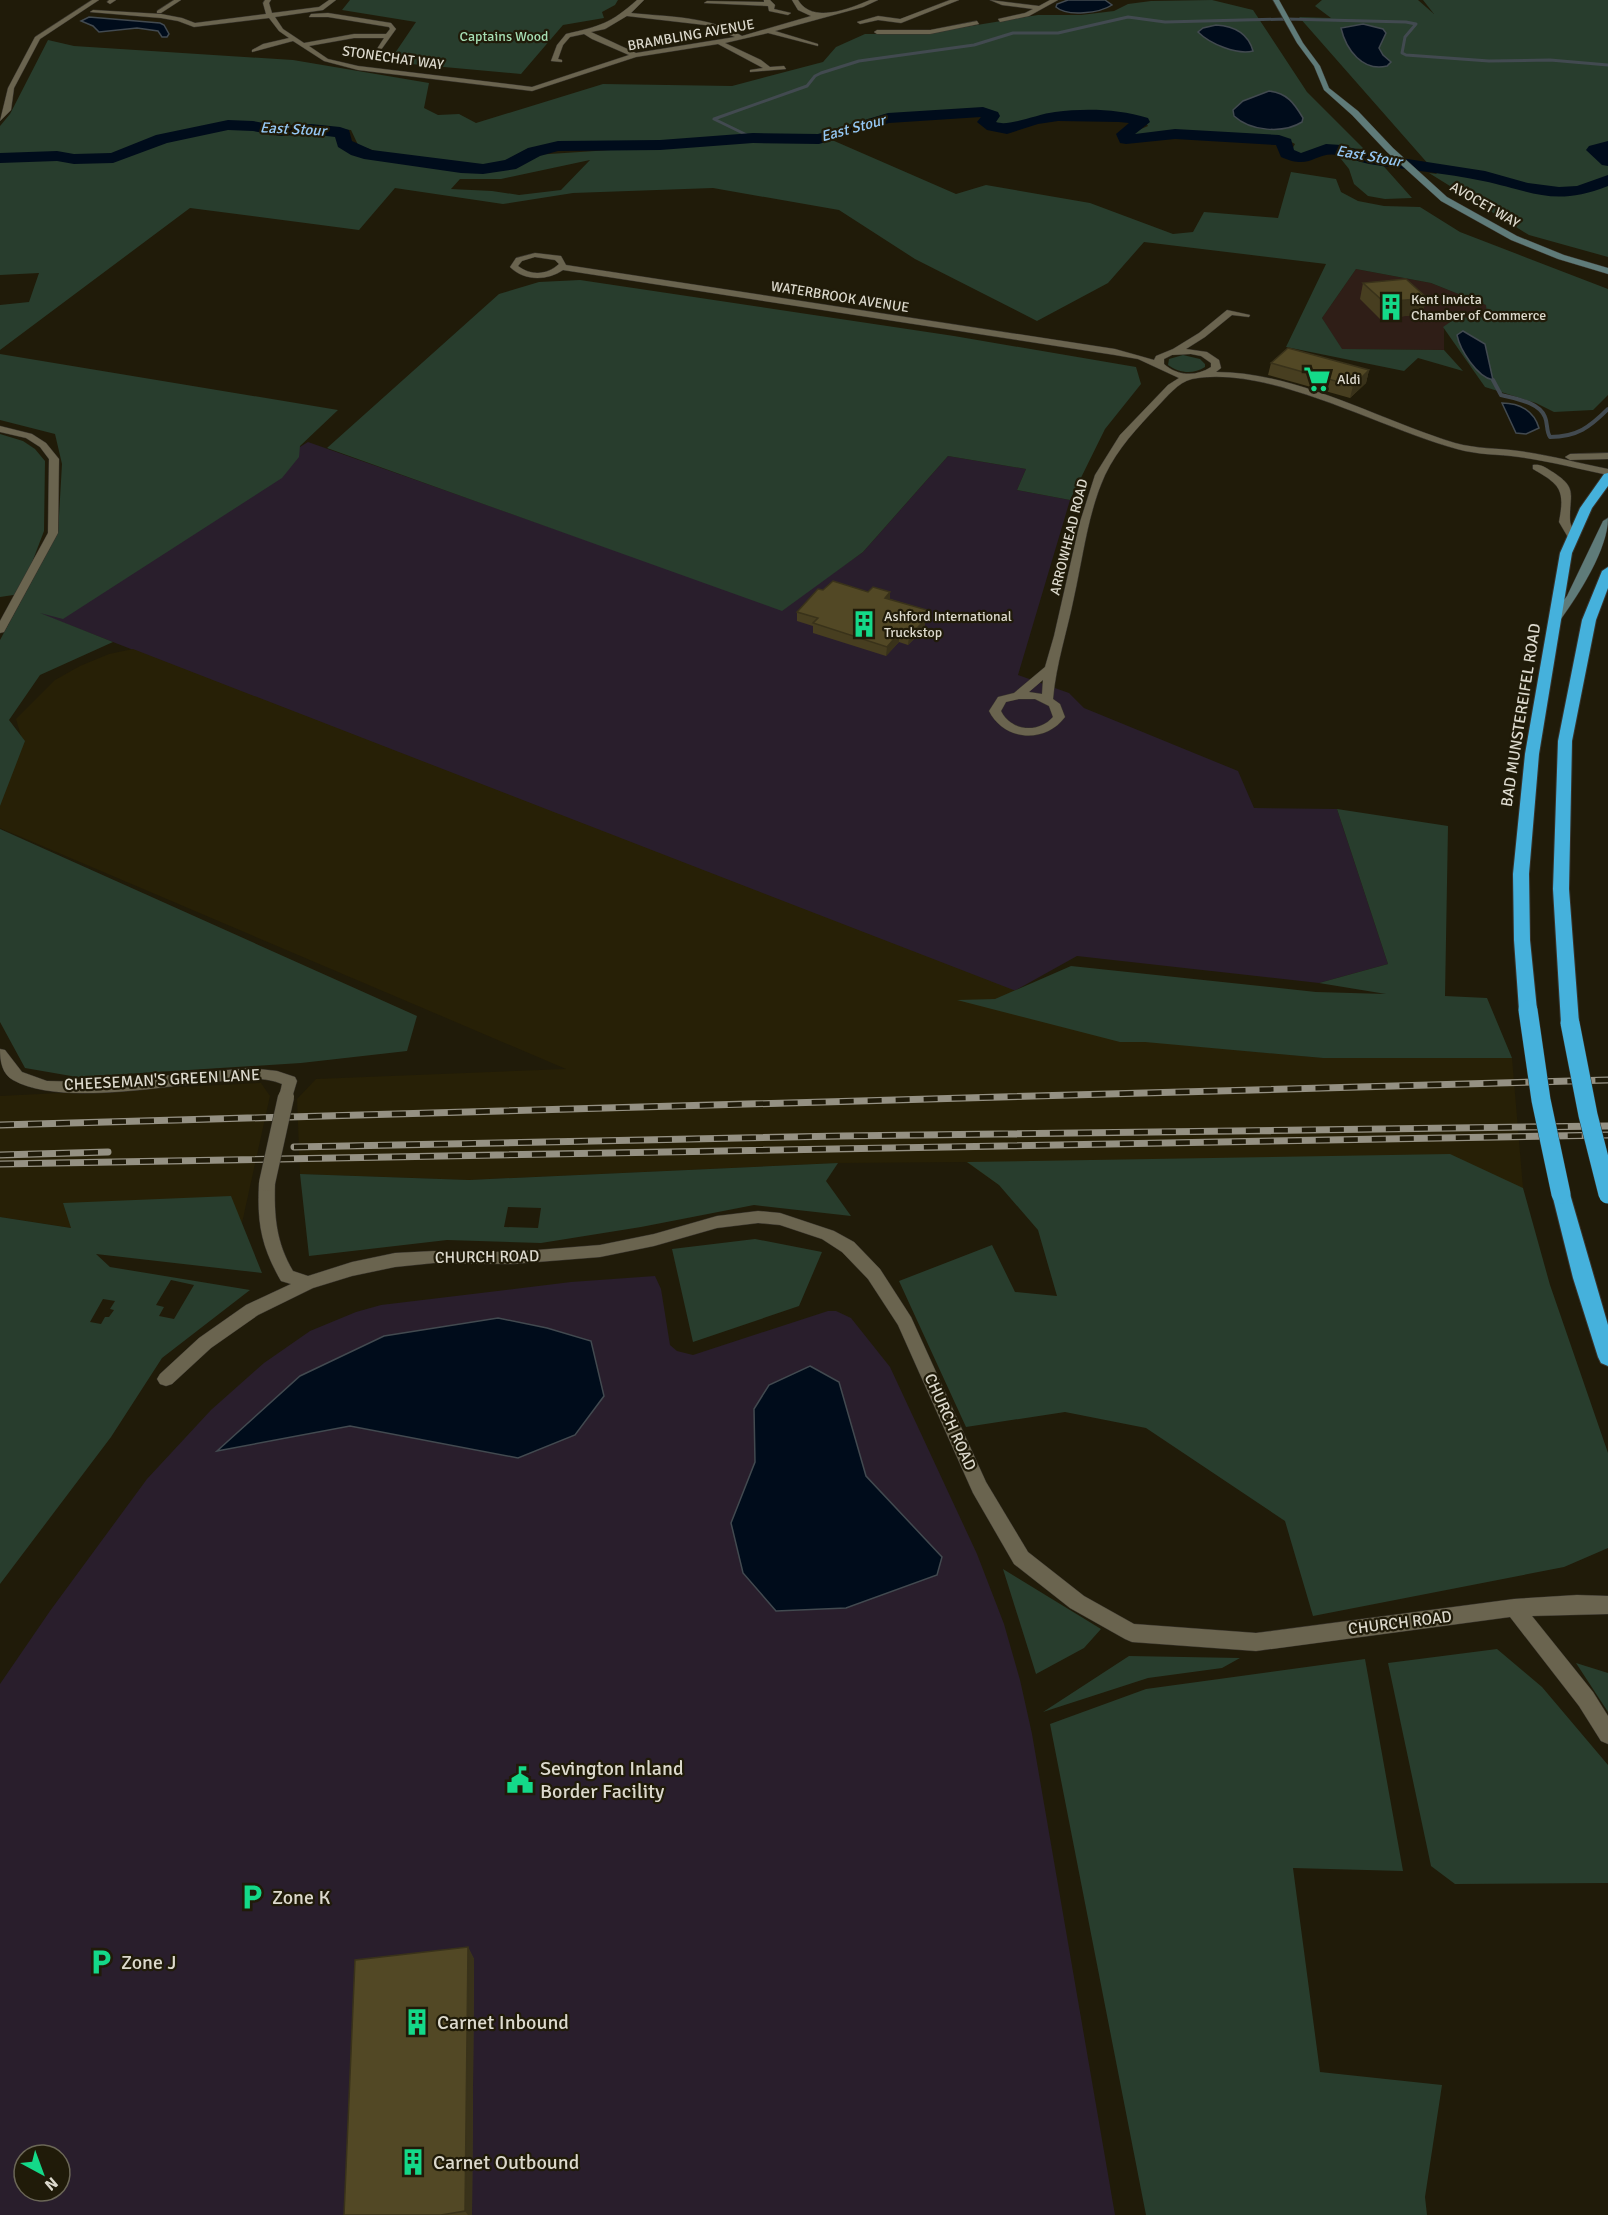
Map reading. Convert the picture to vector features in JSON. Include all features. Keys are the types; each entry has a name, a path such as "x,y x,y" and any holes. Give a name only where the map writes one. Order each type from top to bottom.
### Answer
{"highway":[{"name":"BAD MUNSTEREIFEL ROAD","path":"1607,479 1586,508 1573,537 1561,576 1557,617 1532,754 1521,874 1522,940 1528,1010 1540,1100 1561,1194 1608,1357"},
{"path":"1608,571 1589,620 1565,741 1562,889 1570,1023 1588,1115 1608,1194"}],"street":[{"path":"0,119 7,110 11,88 38,38 96,0"},
{"path":"156,14 178,0"},
{"path":"268,0 266,3 272,18"},
{"path":"201,30 321,9 333,0"},
{"path":"561,61 554,61 566,37 603,28 625,14 640,0"},
{"path":"795,0 801,9 816,16"},
{"name":"BRAMBLING AVENUE","path":"546,85 635,55 742,39 816,16 856,8 875,0"},
{"path":"993,0 1039,8"},
{"path":"1000,20 1027,15 1055,0"},
{"path":"860,21 878,18 901,21 916,17 951,1"},
{"name":"AVOCET WAY","path":"1274,1 1317,66 1326,89 1355,113 1419,177 1455,207 1543,250 1608,273"},
{"path":"686,20 704,6 768,2 772,5 771,10 788,12"},
{"path":"93,12 156,14 180,19 194,25 323,15 361,19 391,25 393,29 378,52"},
{"path":"625,14 686,20 722,28 742,39"},
{"path":"916,17 944,29"},
{"name":"STONECHAT WAY","path":"272,18 294,39 326,60 358,68 532,89 546,85"},
{"path":"878,32 919,32 977,23"},
{"path":"586,32 594,38 635,55"},
{"path":"770,32 810,42"},
{"path":"302,45 354,36 388,36"},
{"path":"254,51 265,45 294,39"},
{"path":"721,43 767,68"},
{"name":"AVOCET WAY","path":"1317,66 1336,83 1355,113"},
{"path":"752,71 783,68"},
{"path":"544,255 558,258 561,261 561,267 551,273 535,275 520,273 514,264 520,258 544,255"},
{"name":"WATERBROOK AVENUE","path":"561,267 1115,352 1141,357 1163,368 1189,376"},
{"path":"1176,351 1202,335 1230,312 1246,315"},
{"path":"1202,335 1204,354"},
{"path":"1176,351 1204,354 1216,362 1266,382 1320,398 1404,431 1537,467 1607,479"},
{"name":"WATERBROOK AVENUE","path":"1115,352 1166,353 1176,351"},
{"name":"ARROWHEAD ROAD","path":"1160,397 1169,380 1159,358 1166,353"},
{"path":"1205,375 1215,368 1216,362"},
{"path":"1189,376 1225,374 1266,382"},
{"name":"ARROWHEAD ROAD","path":"1047,699 1050,668 1060,636 1085,522 1100,475 1123,437 1160,397 1189,376"},
{"path":"0,429 29,436 43,445 54,459 53,533 0,630"},
{"path":"1487,452 1534,453 1579,458 1608,456"},
{"path":"1516,454 1607,479"},
{"path":"1537,467 1554,477 1566,491 1569,497 1564,522 1573,537"},
{"path":"1557,617 1572,596 1608,521"},
{"path":"1018,695 1050,668"},
{"path":"1018,695 1047,699 1058,710 1059,717 1056,723 1040,730 1018,730 1001,722 995,711 1002,700 1018,695"},
{"name":"CHEESEMAN'S GREEN LANE","path":"0,1054 17,1076 46,1086 95,1087 250,1073 278,1076 290,1081 267,1183 265,1220 270,1246 287,1276 308,1282"},
{"name":"CHURCH ROAD","path":"166,1379 206,1343 252,1310 308,1282 352,1269 396,1260 434,1257 512,1258 600,1251 740,1218 780,1219 828,1235 848,1247 864,1261 905,1322 979,1487 1021,1558 1077,1602 1132,1633 1256,1642 1514,1608 1605,1603"},
{"path":"1514,1608 1586,1700 1608,1734"}],"shaded area":[{"path":"1356,269 1431,283 1486,305 1487,318 1456,318 1444,327 1444,350 1341,349 1322,318"},
{"path":"308,442 782,609 863,552 948,456 1026,469 1017,490 1070,500 1018,675 1069,693 1084,708 1238,771 1254,808 1337,809 1388,964 1319,983 1077,956 1014,991 33,611"},
{"path":"133,649 1145,1041 1323,1058 1512,1058 1523,1188 1436,1205 999,1185 966,1162 838,1163 469,1180 300,1174 297,1099 316,1079 566,1069 0,828 0,805 23,743 16,719 55,680 109,654"},
{"path":"261,1083 270,1096 242,1223 72,1228 0,1217 0,1096"},
{"name":"Sevington Inland Border Facility","path":"655,1276 661,1289 670,1345 677,1351 693,1355 828,1311 836,1311 851,1318 890,1367 977,1554 1004,1624 1032,1734 1115,2215 0,2215 0,1684 50,1611 147,1479 211,1410 264,1363 310,1331 356,1312 381,1305 571,1282"}],"green space":[{"name":"Captains Wood","path":"350,0 618,0 615,5 602,12 604,18 563,25 521,74 389,62 416,22 342,10"},
{"path":"1212,0 1253,10 1307,92 1364,149 1321,147 1299,156 1291,151 1295,144 1284,138 1173,130 1132,137 1134,132 1148,126 1144,120 1118,115 1053,114 1003,126 991,121 999,117 995,112 967,110 880,117 821,135 744,136 586,145 558,142 527,149 501,163 471,166 385,155 359,147 351,130 302,127 284,129 222,123 138,143 111,155 0,154 0,126 10,114 48,40 74,46 293,60 429,83 424,108 438,115 459,114 476,123 603,84 732,86 823,62 836,47 865,34 922,34 1038,15 1081,15 1114,11 1128,4 1151,1"},
{"path":"1322,0 1418,0 1434,14 1423,0 1608,0 1608,257 1529,235 1429,173 1437,174 1299,17 1331,18 1315,6"},
{"path":"226,127 274,133 333,133 350,152 375,159 461,172 511,167 534,155 732,142 832,140 956,194 986,185 1090,203 1173,234 1193,232 1204,212 1278,218 1291,172 1336,179 1341,192 1358,201 1384,206 1420,207 1460,232 1608,289 1608,395 1593,410 1554,412 1536,403 1485,387 1443,327 1456,318 1487,317 1486,305 1431,283 1356,269 1322,318 1342,349 1444,350 1463,371 1418,358 1404,371 1286,347 1326,264 1144,242 1108,283 1037,321 915,259 839,210 713,188 573,193 503,204 395,188 359,230 190,208 0,350 0,305 29,302 39,273 0,275 0,162 40,160 99,162 125,157 144,147","holes":["590,160 561,190 519,195 451,189 460,179 501,179"]},
{"path":"1337,154 1379,161 1412,198 1385,199 1368,196 1354,184 1349,169"},
{"path":"580,280 954,336 1136,367 1141,384 1105,429 1070,500 1017,490 1026,469 948,456 863,552 782,611 327,448 499,294 539,282"},
{"path":"0,354 338,410 300,446 299,457 282,478 63,619 40,613 113,642 40,675 9,720 25,741 0,806 0,640 58,533 62,464 55,434 0,420"},
{"path":"1183,355 1200,359 1205,367 1186,372 1168,365 1169,359"},
{"path":"0,434 23,441 35,449 45,461 44,531 20,594 0,597"},
{"path":"1337,809 1448,826 1445,996 1487,998 1512,1058 1323,1058 1145,1042 1120,1042 957,1000 995,999 1071,966 1316,992 1386,994 1319,983 1388,964"},
{"path":"0,829 417,1016 407,1051 301,1063 77,1077 25,1068 0,1022"},
{"path":"1450,1154 1523,1188 1550,1285 1608,1453 1608,1548 1564,1567 1313,1616 1285,1521 1146,1428 1065,1412 966,1427 899,1281 992,1245 1015,1292 1057,1296 1038,1230 999,1185 967,1162"},
{"path":"838,1163 826,1181 851,1216 754,1205 641,1227 541,1243 447,1240 309,1256 300,1174 469,1180","holes":["508,1207 541,1208 538,1228 504,1227"]},
{"path":"231,1196 262,1273 96,1254 110,1267 250,1290 162,1358 111,1437 0,1584 0,1217 71,1228 63,1203","holes":["171,1280 194,1285 174,1319 159,1316 164,1307 156,1305","103,1299 115,1301 110,1309 114,1310 109,1317 105,1317 101,1324 90,1322"]},
{"path":"755,1239 822,1252 799,1306 693,1342 672,1249"},
{"path":"1003,1569 1101,1629 1084,1648 1036,1674"},
{"path":"1497,1649 1542,1687 1608,1765 1608,1883 1455,1884 1431,1866 1388,1663"},
{"path":"1129,1656 1240,1658 1222,1668 1148,1678 1043,1712"},
{"path":"1365,1659 1403,1871 1293,1868 1320,2072 1442,2085 1425,2197 1427,2215 1146,2215 1050,1724 1146,1689"},
{"path":"1576,1663 1608,1673 1608,1712"}],"water":[{"path":"1068,0 1105,0 1112,5 1084,13 1068,12 1056,7 1057,4"},
{"path":"89,17 160,23 164,25 169,34 167,37 162,37 158,31 137,28 99,32 93,26 81,21"},
{"path":"1363,24 1383,29 1386,33 1379,48 1391,62 1387,66 1370,66 1357,58 1347,44 1341,28"},
{"path":"1216,25 1229,27 1244,35 1253,51 1224,48 1209,41 1198,32 1203,28"},
{"path":"1269,91 1281,94 1289,100 1303,118 1302,122 1286,128 1267,129 1249,125 1234,116 1233,110 1243,101"},
{"path":"1463,331 1485,344 1493,380 1481,374 1465,355 1457,335"},
{"path":"1502,403 1525,409 1534,417 1539,428 1526,434 1516,433"},
{"path":"498,1318 547,1328 591,1341 604,1396 575,1435 518,1458 350,1426 217,1451 300,1376 384,1336"},
{"path":"810,1366 839,1382 866,1476 942,1557 937,1575 846,1608 776,1611 743,1573 731,1523 755,1462 754,1409 769,1385"}],"building":[{"path":"1406,279 1427,298 1384,302 1363,283"},
{"path":"1288,348 1369,370 1353,386 1271,363"},
{"name":"Ashford International Truckstop","path":"833,581 868,592 873,587 890,592 885,598 927,610 919,618 925,620 909,636 899,633 887,647 813,623 818,618 797,612 818,589 823,590"},
{"path":"468,1947 465,2211 441,2215 344,2215 355,1960"}],"waterway":[{"path":"753,138 714,119 807,86 815,76 821,73 859,61 974,45 1013,33 1058,33 1128,17 1165,22 1286,19 1406,22 1416,24 1405,37 1402,53 1406,55 1489,61 1550,60 1608,65"},
{"name":"East Stour","path":"0,158 57,156 74,159 113,158 162,139 228,125 253,126 280,131 311,129 340,132 343,134 344,143 357,151 370,155 483,169 510,165 534,152 558,146 660,145 753,138 819,139 888,118 983,112 992,116 985,122 1004,129 1058,116 1119,117 1142,122 1124,134 1126,139 1175,134 1279,140 1285,143 1287,153 1298,158 1305,158 1326,149 1341,150 1366,158 1485,176 1527,188 1559,192 1579,191 1608,180"},
{"name":"East Stour","path":"1608,146 1595,150 1608,161"},
{"path":"1493,380 1501,395 1538,408 1546,420 1550,437 1560,437 1582,430 1608,409"}],"railway":[{"path":"0,1125 1608,1080"},
{"path":"294,1147 842,1136 1608,1126"},
{"path":"0,1164 1608,1135"},
{"path":"0,1155 108,1152"}],"place":[{"name":"Kent Invicta Chamber of Commerce","path":"1391,307"},
{"name":"Aldi","path":"1317,379"},
{"name":"Ashford International Truckstop","path":"864,624"},
{"name":"Sevington Inland Border Facility","path":"520,1780"},
{"name":"Zone K","path":"252,1897"},
{"name":"Zone J","path":"101,1962"},
{"name":"Carnet Inbound","path":"417,2022"},
{"name":"Carnet Outbound","path":"413,2162"}]}
